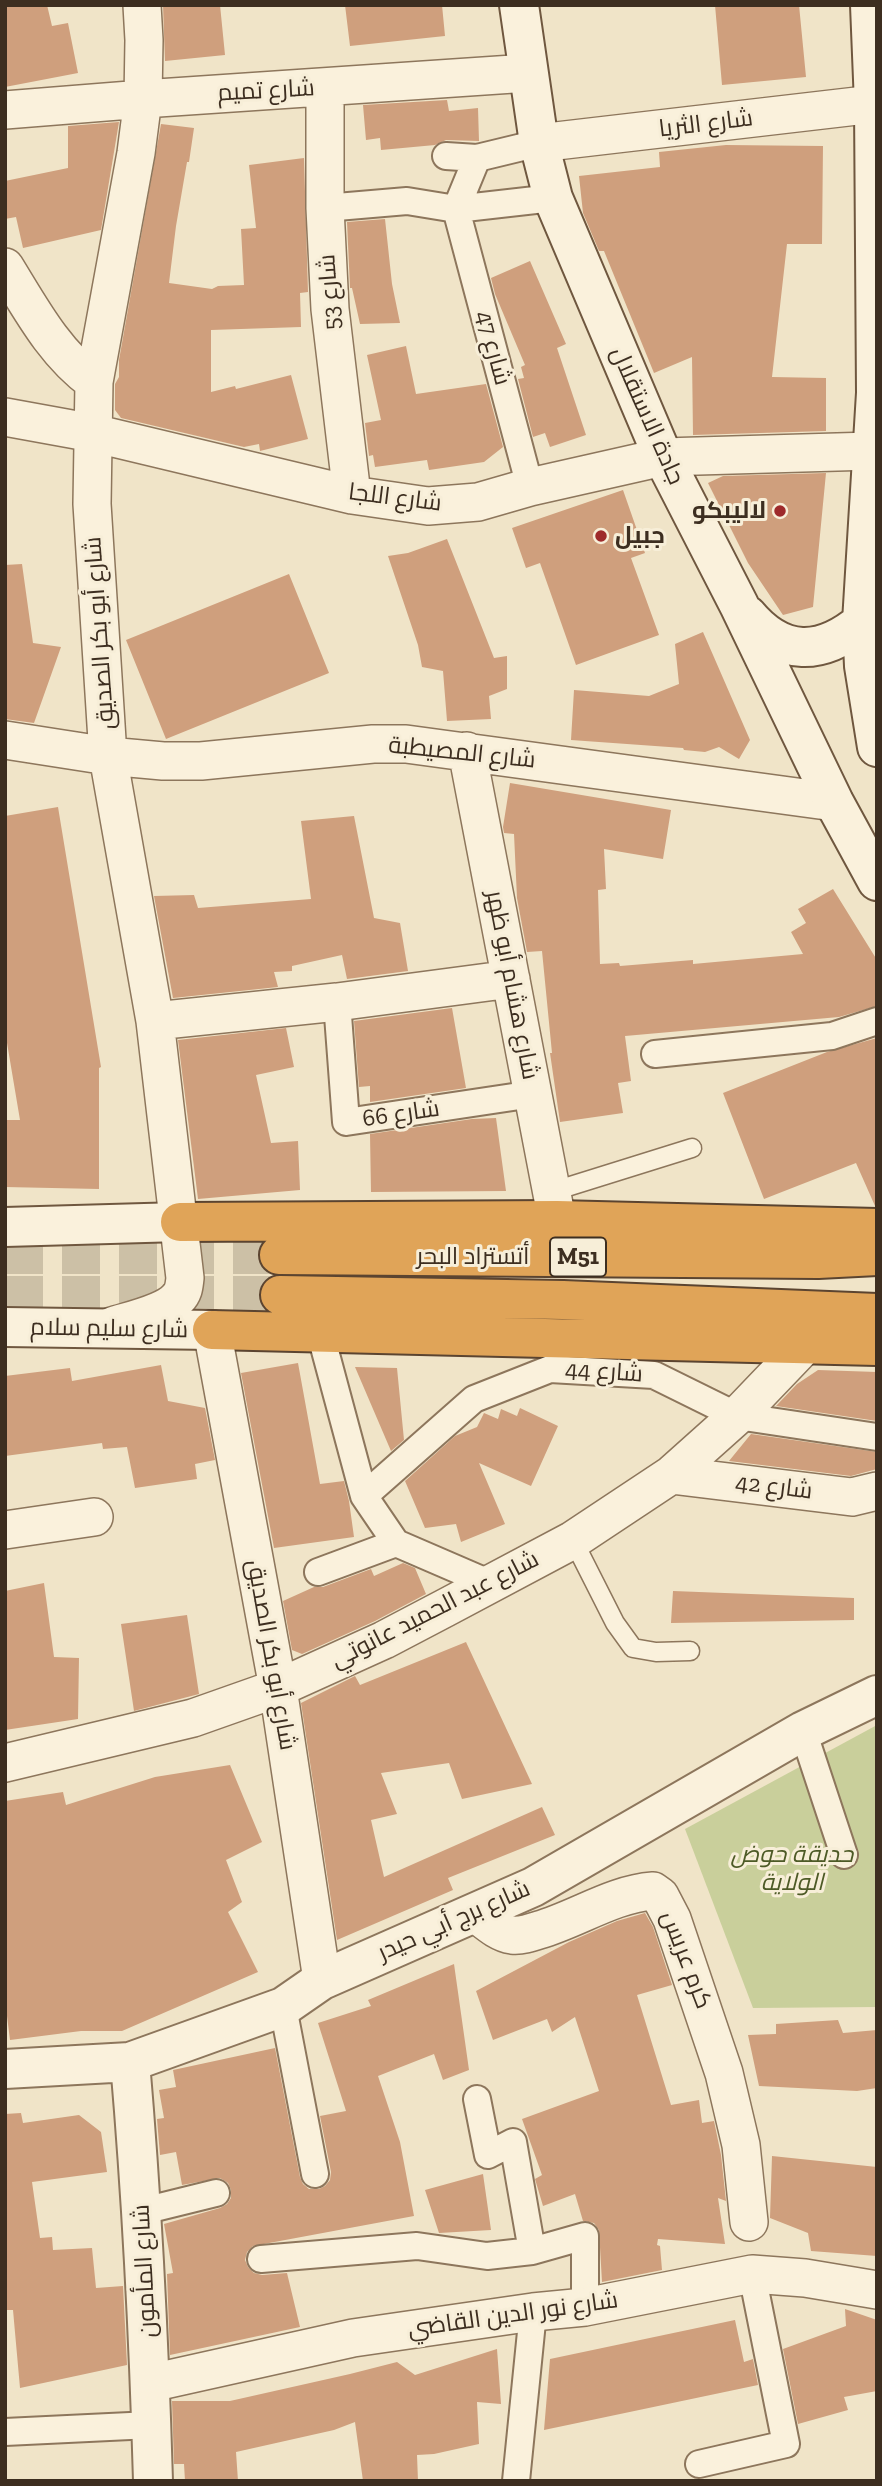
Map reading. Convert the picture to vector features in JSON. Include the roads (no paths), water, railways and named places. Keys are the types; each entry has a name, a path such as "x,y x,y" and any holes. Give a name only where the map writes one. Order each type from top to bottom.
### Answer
{"highway":[{"path":"180,1222 554,1206 877,1228"},
{"name":"أتستراد البحر","path":"279,1255 818,1259 877,1256"},
{"name":"أتستراد البحر","path":"280,1295 563,1300 877,1313"},
{"path":"212,1330 877,1346"}],"main road":[{"name":"جادة الاستقلال","path":"519,5 539,144 553,198 663,457 739,605 834,802 877,881"},
{"path":"870,5 874,104 876,393 862,622 871,666 877,747"},
{"path":"739,605 760,630 785,645 797,647 832,643 862,622"},
{"path":"5,1227 180,1222"},
{"name":"شارع سليم سلام","path":"5,1327 212,1330"},
{"name":"شارع برج أبي حيدر","path":"5,2069 130,2062 283,2007 322,1980 533,1887 803,1731 877,1695"},
{"name":"شارع المأمون","path":"130,2062 143,2211 153,2481"}],"street":[{"name":"شارع أبو بكر الصديق","path":"102,1329 148,1315 173,1303 184,1290 180,1222 155,1021 108,756 92,504 94,382 136,153 143,99 142,5"},
{"name":"شارع تميم","path":"5,110 528,74"},
{"name":"شارع 53","path":"325,88 325,208 330,309 352,495"},
{"name":"شارع الثريا","path":"539,144 874,104"},
{"path":"446,156 477,158 539,144"},
{"path":"456,209 477,158"},
{"path":"325,208 407,201 456,209 553,198"},
{"name":"شارع 47","path":"456,209 530,487"},
{"path":"5,267 55,346 74,367 94,382"},
{"name":"شارع اللجا","path":"5,416 93,433 352,495 428,506 478,502 530,487 663,457 872,452"},
{"name":"شارع المصيطبة","path":"5,740 108,756 163,761 201,761 395,744 467,751 834,802"},
{"name":"شارع هشام أبو ظهر","path":"467,751 554,1206"},
{"path":"155,1021 337,1002 511,979"},
{"name":"شارع 66","path":"337,1002 346,1122 533,1094"},
{"path":"656,1054 832,1036 877,1021"},
{"name":"شارع أبو بكر الصديق","path":"212,1330 278,1688 322,1980"},
{"path":"320,1332 364,1496 396,1543 491,1584"},
{"name":"شارع عبد الحميد عانوتي","path":"5,1763 193,1718 278,1688 384,1640 573,1540 671,1475 737,1416 805,1345"},
{"name":"شارع 44","path":"364,1496 474,1399 550,1368 654,1375 737,1416 877,1437"},
{"name":"شارع 42","path":"671,1475 852,1497 877,1491"},
{"path":"5,1530 94,1517"},
{"path":"317,1572 396,1543"},
{"path":"803,1731 844,1855"},
{"name":"كرم عريس","path":"475,1913 500,1931 512,1935 524,1934 628,1896 653,1891 660,1896 672,1919 709,2021 724,2073 741,2145 749,2222"},
{"path":"283,2007 315,2174"},
{"path":"477,2099 488,2155 513,2143 532,2251"},
{"path":"143,2211 216,2193"},
{"path":"261,2259 417,2246 486,2256 532,2251 585,2236 585,2307"},
{"path":"699,2464 786,2444 752,2274"},
{"name":"شارع نور الدين القاضي","path":"151,2383 353,2338 585,2307 752,2274 805,2278 877,2290"},
{"path":"516,2481 533,2312"},
{"path":"5,2432 151,2425"}],"lane":[{"path":"554,1206 692,1148"},
{"path":"573,1540 615,1623 634,1648 656,1652 690,1651"}],"tunnel":[{"path":"5,1255 279,1255"},
{"path":"5,1295 280,1295"}],"place":[{"name":"لاليبكو","path":"780,511"},
{"name":"جبيل","path":"601,536"}],"park label":[{"name":"حديقة حوض الولاية","path":"792,1869"}]}
